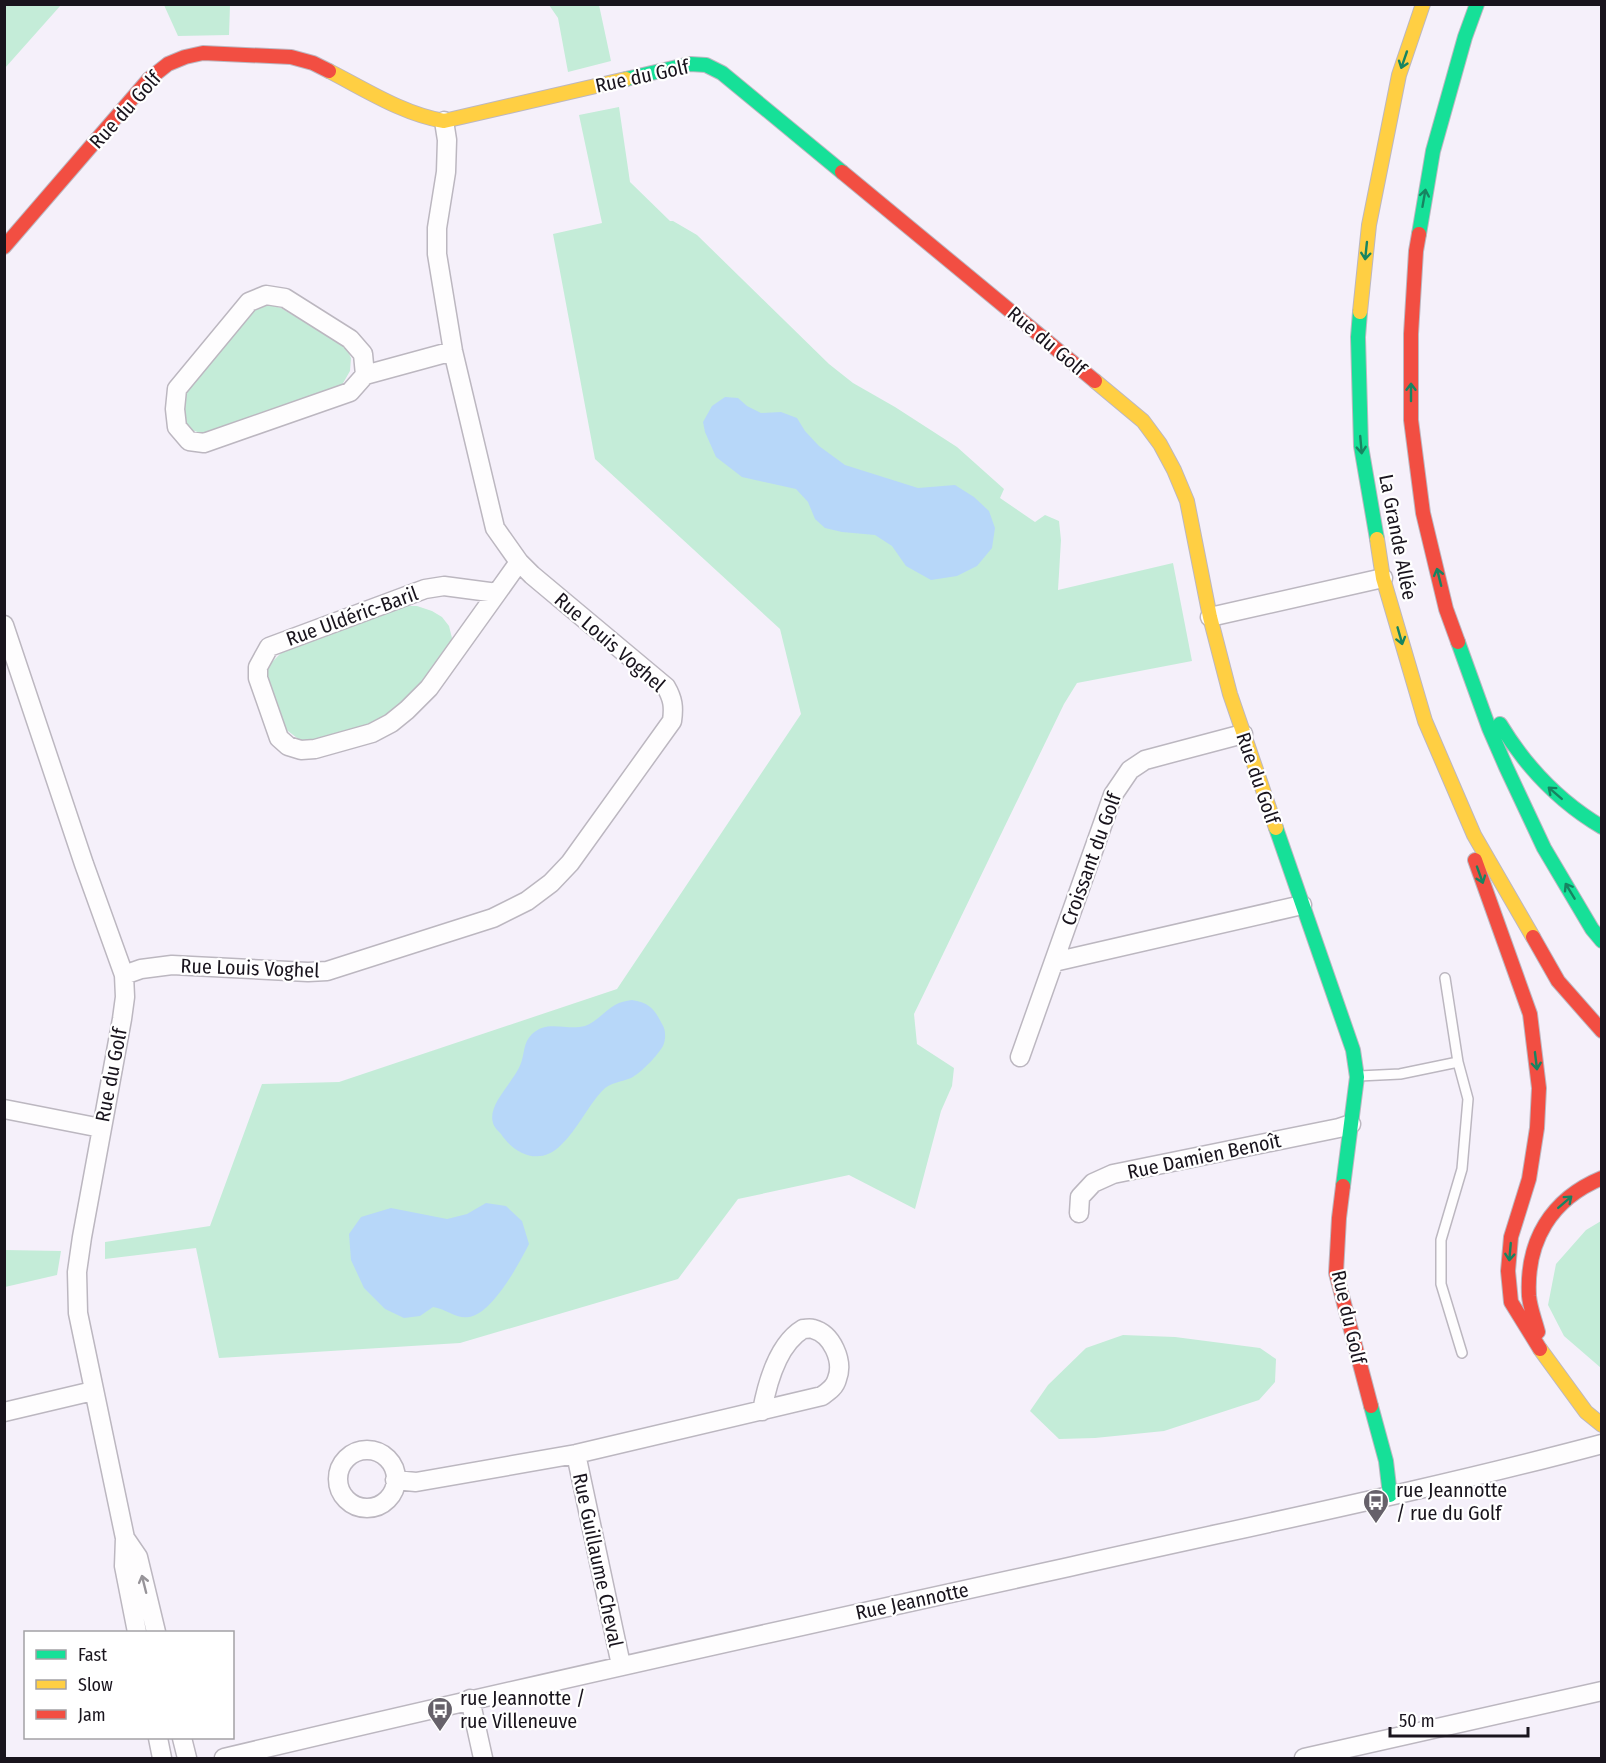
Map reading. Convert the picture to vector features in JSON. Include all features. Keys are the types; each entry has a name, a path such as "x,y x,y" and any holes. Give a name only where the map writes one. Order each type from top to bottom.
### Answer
{"street":[{"name":"La Grande Allée","path":"1423,4 1399,75 1371,213 1358,337 1361,446 1383,578 1425,721 1480,845 1558,981 1602,1031"},
{"name":"La Grande Allée","path":"1477,4 1465,37 1432,151 1416,251 1411,334 1411,420 1423,513 1446,609 1502,757 1544,848 1592,929 1602,940"},
{"name":"Rue du Golf","path":"4,247 149,79 168,64 203,52 291,57 313,63 409,112 444,121 690,64 706,66 722,73 1143,421 1160,444 1187,501 1210,616 1230,694 1353,1050 1357,1077 1339,1218 1336,1273 1386,1461 1390,1495"},
{"name":"Rue Louis Voghel","path":"124,975 141,969 172,965 327,971 493,918 527,901 551,883 570,863 672,721 673,699 666,687 531,575 495,528 453,351 437,254 437,228 446,172 447,140 444,121"},
{"path":"365,375 363,354 350,339 285,298 266,295 249,302 177,389 175,408 177,427 189,441 204,443 350,392 365,375 453,351"},
{"name":"Rue Uldéric-Baril","path":"497,593 444,586 425,589 269,647 258,667 258,678 279,738 288,746 301,750 315,749 372,733 391,723 429,688 497,593 519,562"},
{"path":"1210,616 1383,578"},
{"name":"Rue du Golf","path":"4,625 84,864 124,975 125,997 122,1019 77,1272 78,1313 125,1538 124,1566 137,1631"},
{"path":"1466,666 1509,741 1543,782 1581,816 1602,827"},
{"path":"1425,721 1530,1014 1539,1088 1538,1128 1529,1179 1511,1237 1508,1271 1511,1302 1542,1353 1586,1412 1602,1425"},
{"name":"Croissant du Golf","path":"1020,1057 1113,795 1130,770 1145,760 1243,734"},
{"name":"Croissant du Golf","path":"1054,962 1302,905"},
{"path":"4,1109 101,1128"},
{"name":"Rue Damien Benoît","path":"1079,1213 1080,1197 1093,1183 1113,1174 1351,1124"},
{"path":"1542,1353 1529,1297 1531,1259 1539,1233 1561,1204 1590,1182 1602,1178"},
{"name":"Rue Guillaume Cheval","path":"395,1480 416,1482 576,1454 762,1411 822,1396 832,1389 840,1369 839,1360 832,1345 824,1336 813,1329 803,1329 788,1341 765,1394 762,1411"},
{"path":"4,1412 93,1391"},
{"name":"Rue Jeannotte","path":"224,1758 470,1699 1532,1463 1602,1444"},
{"name":"Rue Guillaume Cheval","path":"576,1454 621,1665"},
{"name":"Rue du Golf","path":"125,1538 138,1557 156,1631"},
{"path":"1304,1758 1602,1691"},
{"path":"470,1699 483,1758"},
{"path":"158,1739 162,1758"},
{"path":"182,1739 187,1758"}],"lane":[{"path":"1445,978 1458,1062 1468,1099 1462,1169 1441,1239 1441,1284 1462,1353"},
{"path":"1357,1077 1400,1074 1458,1062"}],"green space":[{"path":"4,5 61,5 5,68"},
{"path":"164,5 230,5 229,35 178,36"},
{"path":"549,5 599,5 611,61 568,72 558,18"},
{"path":"619,107 630,182 670,221 697,235 829,364 853,383 957,447 1004,489 1000,498 1035,522 1045,515 1059,521 1061,540 1058,590 1173,563 1192,661 1077,683 1064,704 914,1014 917,1044 954,1068 952,1086 941,1111 915,1209 849,1175 738,1199 678,1279 460,1343 219,1358 196,1248 105,1259 105,1242 210,1226 262,1084 339,1082 617,989 801,714 780,629 595,459 553,234 602,223 579,115"},
{"path":"270,305 281,308 346,347 351,358 350,371 342,385 204,434 185,428 182,404 186,392 250,310"},
{"path":"404,606 417,606 432,611 442,617 449,626 452,638 450,648 426,677 395,708 376,722 313,742 301,741 284,728 265,675 270,664 284,650"},
{"path":"1601,1221 1601,1368 1564,1336 1548,1305 1556,1264 1586,1230"},
{"path":"5,1250 61,1251 57,1275 5,1287"},
{"path":"1123,1335 1175,1337 1260,1348 1276,1359 1275,1382 1259,1400 1164,1431 1059,1439 1030,1411 1048,1385 1086,1348"}],"water":[{"path":"725,397 738,398 761,413 781,412 797,418 819,446 845,465 918,488 955,485 974,497 989,511 995,528 992,548 977,566 957,576 931,580 906,566 892,546 875,535 825,528 815,519 808,502 796,489 742,477 716,457 703,422 712,406"},
{"path":"632,1000 650,1007 663,1026 665,1040 657,1054 635,1076 605,1088 567,1139 553,1151 537,1156 513,1148 495,1127 492,1116 498,1100 518,1070 529,1037 544,1027 585,1026 615,1005"},
{"path":"486,1203 506,1206 522,1221 529,1244 504,1287 478,1314 460,1317 433,1307 420,1316 404,1318 385,1309 364,1288 351,1260 349,1234 361,1217 391,1208 447,1219 467,1214"}],"traffic: fast":[{"path":"1419,234 1433,151 1465,37 1477,4"},
{"path":"626,79 690,64 706,65 722,73 842,172"},
{"path":"1360,312 1358,337 1361,446 1377,539"},
{"path":"1458,642 1489,728 1544,848 1592,929 1602,941"},
{"path":"1500,724 1521,755 1544,782 1571,806 1602,827"},
{"path":"1276,828 1353,1050 1357,1077 1343,1186"},
{"path":"1371,1406 1386,1461 1390,1495"}],"traffic: slow":[{"path":"1360,312 1369,225 1399,75 1423,4"},
{"path":"329,71 399,107 444,121 626,79"},
{"path":"1095,381 1143,421 1160,444 1187,501 1210,617 1230,694 1276,828"},
{"path":"1377,539 1383,578 1425,721 1474,835 1533,937"},
{"path":"1540,1349 1586,1412 1602,1425"}],"traffic: jam":[{"path":"4,247 149,79 168,64 203,53 291,57 313,63 329,71"},
{"path":"842,172 1095,381"},
{"path":"1419,234 1411,334 1411,420 1423,513 1446,609 1458,642"},
{"path":"1475,860 1530,1014 1539,1088 1537,1128 1529,1179 1511,1237 1508,1271 1511,1302 1540,1349"},
{"path":"1533,937 1558,981 1602,1031"},
{"path":"1538,1332 1529,1296 1529,1276 1537,1240 1545,1224 1556,1210 1584,1187 1602,1178"},
{"path":"1343,1186 1336,1273 1371,1406"}],"place":[{"name":"rue Jeannotte / rue du Golf","path":"1376,1525"},
{"name":"rue Jeannotte / rue Villeneuve","path":"440,1733"}]}
